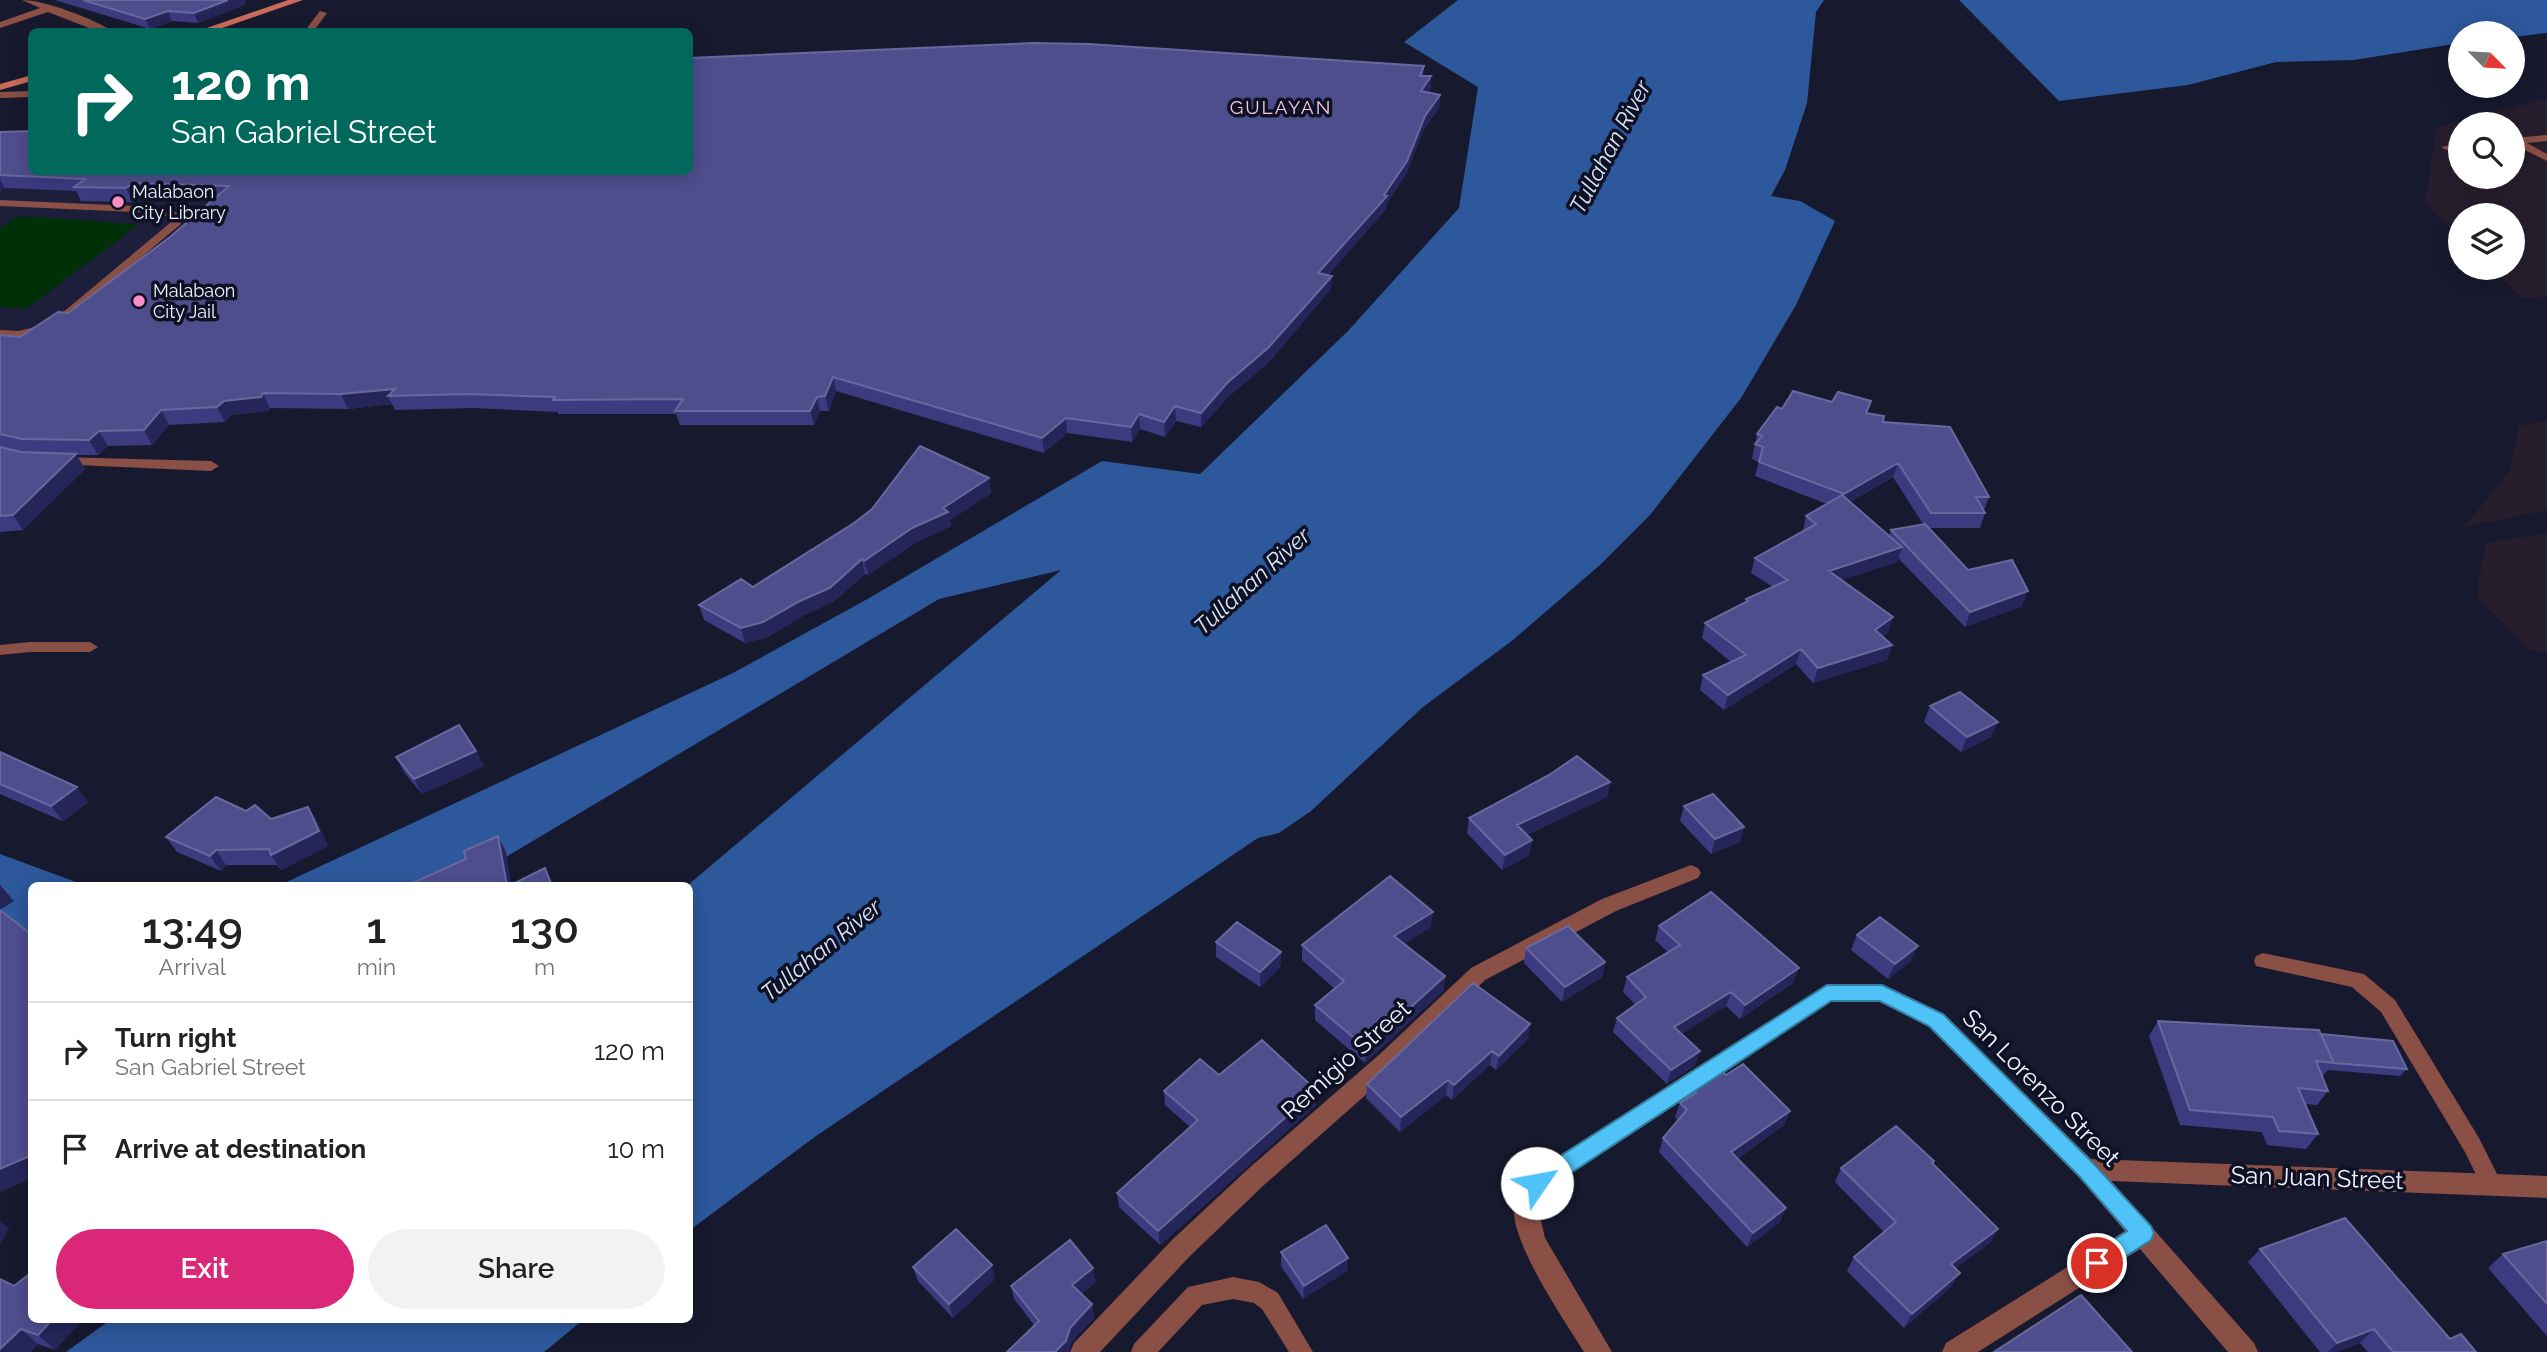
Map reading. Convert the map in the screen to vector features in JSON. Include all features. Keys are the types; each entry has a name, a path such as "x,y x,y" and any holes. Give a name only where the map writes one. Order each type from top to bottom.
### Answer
{"main road":[{"path":"212,28 298,0"},
{"path":"0,87 28,79"}],"street":[{"path":"27,0 99,28"},
{"path":"0,25 50,8"},
{"path":"0,94 28,94"},
{"path":"46,460 211,466"},
{"name":"Remigio Street","path":"1083,1352 1199,1230 1389,1060 1478,974 1609,905 1691,873"},
{"name":"San Lorenzo Street","path":"1599,1352 1549,1274 1530,1229 1525,1206 1537,1183 1827,993 1882,993 1936,1020 2086,1169 2245,1352"},
{"name":"San Juan Street","path":"2086,1169 2547,1187"},
{"path":"1955,1352 2143,1233"}],"lane":[{"path":"311,28 323,13"},
{"path":"2525,140 2547,138"},
{"path":"2525,147 2547,158"},
{"path":"0,203 156,210 174,215 176,223 55,326 19,335 0,334"},
{"path":"0,650 90,647"},
{"path":"2263,961 2357,980 2388,1006 2472,1145 2491,1184"},
{"path":"1142,1352 1196,1295 1233,1288 1259,1293 1270,1301 1302,1352"}],"shaded area":[{"path":"2547,99 2547,296 2523,299 2503,280 2525,280 2525,203 2448,203 2448,225 2425,203 2437,127 2448,124 2448,189 2525,189 2525,112 2496,112"},
{"path":"0,164 28,171 28,175 318,175 0,382"},
{"path":"2547,420 2547,510 2464,527 2510,471 2519,426"},
{"path":"2547,533 2547,653 2527,648 2476,596 2486,543"}],"green space":[{"path":"18,216 139,224 26,309 0,307 0,228"}],"water":[{"name":"Tullahan River","path":"1458,0 1824,0 1816,12 1807,103 1785,170 1771,196 1800,201 1835,221 1796,305 1741,398 1650,515 1601,564 1513,640 1423,707 1311,811 1279,833 1258,838 816,1136 693,1228 692,882 1061,570 939,599 464,882 287,882 733,673 871,597 1102,461 1200,474 1348,331 1459,208 1478,87 1404,42"},
{"path":"1959,0 2547,0 2547,33 2525,36 2525,21 2448,21 2448,45 2354,60 2276,62 2188,85 2059,101"},
{"path":"0,854 76,882 28,882 28,978 0,968"},
{"path":"106,1323 579,1323 544,1352 66,1352"}],"building":[{"path":"83,0 228,0 194,13 168,11 145,19"},
{"path":"1034,43 1089,44 1424,66 1420,76 1431,76 1421,91 1440,95 1425,116 1407,161 1384,195 1387,196 1318,273 1332,276 1268,348 1227,383 1201,413 1175,406 1164,422 1139,414 1131,427 1066,418 1042,438 833,377 825,396 817,397 810,411 675,411 683,399 553,400 555,397 468,394 388,396 395,389 341,394 263,393 261,397 224,401 217,407 161,410 144,430 99,431 89,440 22,439 0,434 0,335 20,337 58,312 68,313 170,237 229,186 133,183 126,188 74,187 85,179 0,175 0,132 28,131 28,175 693,175 693,58"},
{"path":"1793,391 1832,402 1838,392 1871,401 1866,413 1884,416 1883,422 1950,427 1989,497 1976,497 1985,513 1931,513 1898,463 1844,494 1759,462 1763,447 1755,444 1762,436 1757,434 1777,407 1782,409"},
{"path":"920,446 989,478 943,508 948,512 912,528 864,561 862,559 830,588 763,622 741,628 699,605 741,579 753,587 854,523 872,509"},
{"path":"0,447 21,452 76,454 13,515 0,516"},
{"path":"1842,495 1902,547 1829,571 1893,617 1875,630 1892,645 1818,668 1801,649 1728,695 1703,675 1746,655 1705,623 1748,601 1746,599 1788,580 1755,558 1816,524 1806,516"},
{"path":"1925,524 1968,570 2012,560 2028,591 1970,612 1891,530"},
{"path":"1960,692 1998,722 1967,737 1930,706"},
{"path":"459,725 476,751 414,779 396,757"},
{"path":"0,752 77,787 51,806 0,784"},
{"path":"1577,756 1610,782 1517,825 1532,840 1505,855 1469,818 1549,775"},
{"path":"1713,794 1744,827 1715,839 1684,806"},
{"path":"216,797 246,811 255,805 271,819 308,807 319,831 271,855 269,849 216,850 210,856 166,837"},
{"path":"498,836 506,882 415,882 466,859 464,851"},
{"path":"545,868 550,882 517,882"},
{"path":"1390,876 1433,912 1394,936 1445,976 1366,1048 1315,1005 1344,981 1302,945"},
{"path":"1711,892 1799,968 1745,1005 1731,992 1674,1027 1700,1051 1671,1070 1617,1018 1646,997 1627,977 1680,945 1659,926"},
{"path":"0,910 28,932 28,1157 0,1169"},
{"path":"1880,917 1918,946 1895,964 1857,935"},
{"path":"1237,922 1281,952 1260,972 1216,942"},
{"path":"1568,926 1605,962 1565,987 1526,948"},
{"path":"1473,983 1530,1024 1499,1056 1492,1051 1454,1085 1448,1080 1401,1117 1367,1084"},
{"path":"2158,1021 2319,1030 2334,1063 2316,1061 2328,1091 2298,1088 2318,1134 2279,1131 2273,1117 2190,1110"},
{"path":"2321,1034 2393,1041 2407,1069 2334,1063"},
{"path":"1262,1040 1316,1090 1158,1231 1117,1193 1198,1120 1164,1091 1200,1059 1219,1075"},
{"path":"1743,1064 1790,1111 1731,1152 1786,1208 1753,1233 1663,1138 1687,1110 1680,1103 1696,1093 1690,1087 1719,1068 1726,1075"},
{"path":"1896,1126 1934,1161 1932,1163 1998,1229 1951,1264 1960,1273 1912,1314 1854,1257 1896,1222 1841,1168"},
{"path":"2345,1218 2450,1339 2461,1334 2476,1352 2393,1352 2374,1329 2337,1343 2260,1249"},
{"path":"1326,1225 1348,1258 1304,1286 1281,1252"},
{"path":"956,1229 992,1265 949,1304 913,1267"},
{"path":"1070,1240 1093,1268 1072,1285 1092,1304 1070,1328 1066,1341 1055,1352 1007,1352 1039,1321 1011,1286"},
{"path":"2547,1241 2547,1304 2503,1254"},
{"path":"28,1275 28,1323 49,1323 38,1335 21,1329 0,1349 0,1279 14,1286"},
{"path":"2081,1295 2132,1352 1994,1352"}],"place":[{"name":"Malabaon City Library","path":"118,202"},
{"name":"Malabaon City Jail","path":"139,301"}],"district":[{"name":"GULAYAN","path":"1281,107"}],"route":[{"path":"1537,1183 1827,993 1882,993 1936,1020 2086,1169 2143,1233 2097,1263"}]}
